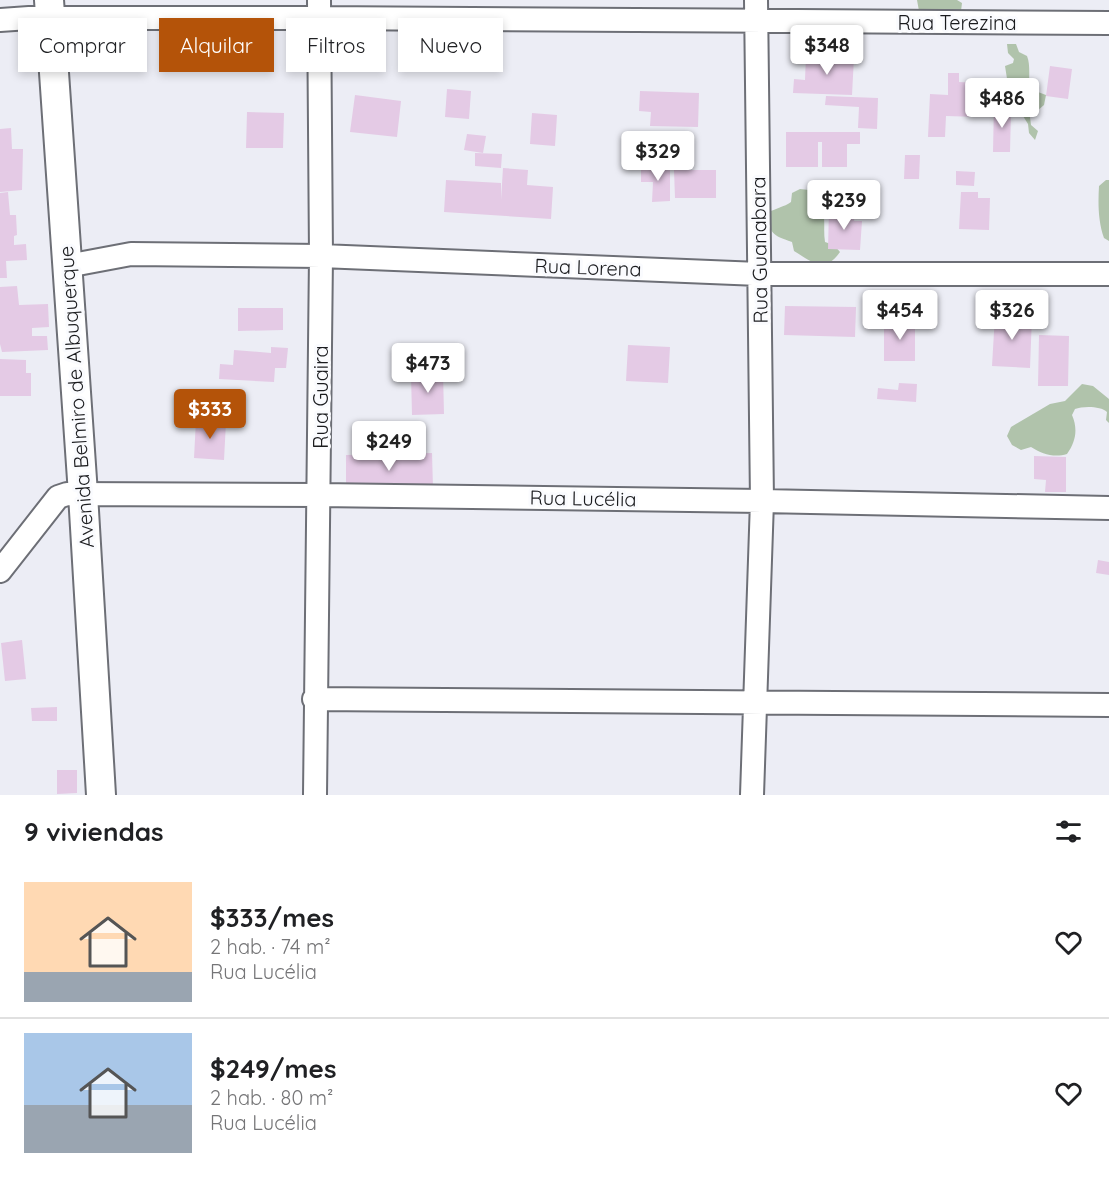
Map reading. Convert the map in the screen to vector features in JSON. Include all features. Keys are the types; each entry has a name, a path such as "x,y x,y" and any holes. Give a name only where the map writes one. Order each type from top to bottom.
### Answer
{"main road":[{"name":"Avenida Belmiro de Albuquerque","path":"49,9 67,266 71,495 101,795"}],"street":[{"name":"Rua Terezina","path":"0,20 49,9 756,10 1109,23"},
{"name":"Rua Guaira","path":"315,795 321,256 318,9"},
{"name":"Rua Guanabara","path":"752,795 762,501 756,10"},
{"name":"Rua Lorena","path":"67,266 131,254 321,256 759,274 1109,274"},
{"name":"Rua Lucélia","path":"71,495 319,495 1109,508"},
{"path":"0,571 71,495"},
{"path":"315,699 1109,705"}],"green space":[{"path":"917,0 957,0 962,3 961,11 919,11"},
{"path":"1007,44 1016,44 1019,52 1027,56 1030,89 1046,95 1044,105 1030,117 1031,125 1038,131 1035,140 1029,133 1028,124 1023,116 1020,97 1008,85 1005,66 1013,63 1014,59 1008,53"},
{"path":"1109,180 1109,241 1104,238 1099,212 1099,186"},
{"path":"800,189 809,190 817,206 822,207 825,242 834,245 840,252 829,263 818,264 794,251 792,242 773,233 769,225 767,213 791,202 792,193"},
{"path":"1082,384 1093,386 1109,399 1109,423 1106,420 1107,412 1104,410 1092,407 1078,408 1072,415 1075,435 1067,454 1053,455 1031,447 1021,450 1012,445 1007,436 1011,427 1050,404 1065,401"}],"building":[{"path":"806,55 854,57 852,95 793,93 794,79 805,80"},
{"path":"1050,66 1072,69 1068,99 1046,96"},
{"path":"948,73 959,73 959,82 979,83 978,117 946,116 945,137 928,137 930,94 948,95"},
{"path":"447,89 471,91 469,119 445,117"},
{"path":"640,91 699,93 698,127 650,126 651,112 639,111"},
{"path":"355,95 401,101 397,137 350,132"},
{"path":"826,96 878,98 877,129 858,128 859,107 825,105"},
{"path":"994,103 1003,103 1003,111 1011,111 1010,152 993,152"},
{"path":"247,112 284,113 283,148 246,148"},
{"path":"532,113 557,115 555,146 530,144"},
{"path":"11,128 12,149 23,149 22,190 0,192 0,129"},
{"path":"786,132 860,132 860,144 847,144 847,167 822,167 822,142 818,142 818,167 786,167"},
{"path":"467,134 486,136 483,153 464,150"},
{"path":"475,153 502,154 501,168 475,166"},
{"path":"905,155 920,155 919,179 904,179"},
{"path":"670,167 670,201 652,202 653,182 641,182 641,168"},
{"path":"503,168 528,170 527,185 553,187 551,219 444,212 446,180 501,183 501,200"},
{"path":"674,170 716,170 716,198 675,198"},
{"path":"956,171 975,172 974,186 956,185"},
{"path":"8,192 10,215 16,215 17,235 14,236 14,245 26,244 27,260 6,261 7,278 0,278 0,193"},
{"path":"961,192 978,192 978,198 990,198 989,230 959,229"},
{"path":"829,209 855,211 854,221 862,221 860,250 828,249"},
{"path":"17,286 19,305 48,304 49,327 32,328 32,336 47,336 48,350 2,352 0,287"},
{"path":"785,306 856,307 855,337 784,335"},
{"path":"238,308 283,308 283,330 238,331"},
{"path":"995,315 1032,316 1030,368 992,366"},
{"path":"884,321 915,321 915,361 884,361"},
{"path":"1039,335 1069,336 1068,386 1038,386"},
{"path":"628,345 670,347 668,383 626,381"},
{"path":"271,347 288,348 286,368 275,368 274,382 219,379 220,364 233,365 234,350 271,353"},
{"path":"0,359 26,360 26,373 31,373 31,396 0,396"},
{"path":"443,373 444,414 412,415 411,374"},
{"path":"899,383 917,384 916,402 877,399 878,388 898,390"},
{"path":"196,420 226,422 224,460 194,458"},
{"path":"432,453 433,488 346,490 346,455"},
{"path":"1034,456 1066,457 1066,492 1045,492 1046,480 1034,479"},
{"path":"1098,560 1109,562 1109,575 1096,573"},
{"path":"22,640 26,679 5,681 1,643"},
{"path":"57,707 57,721 32,721 31,708"},
{"path":"57,770 77,770 77,793 57,794"}]}
